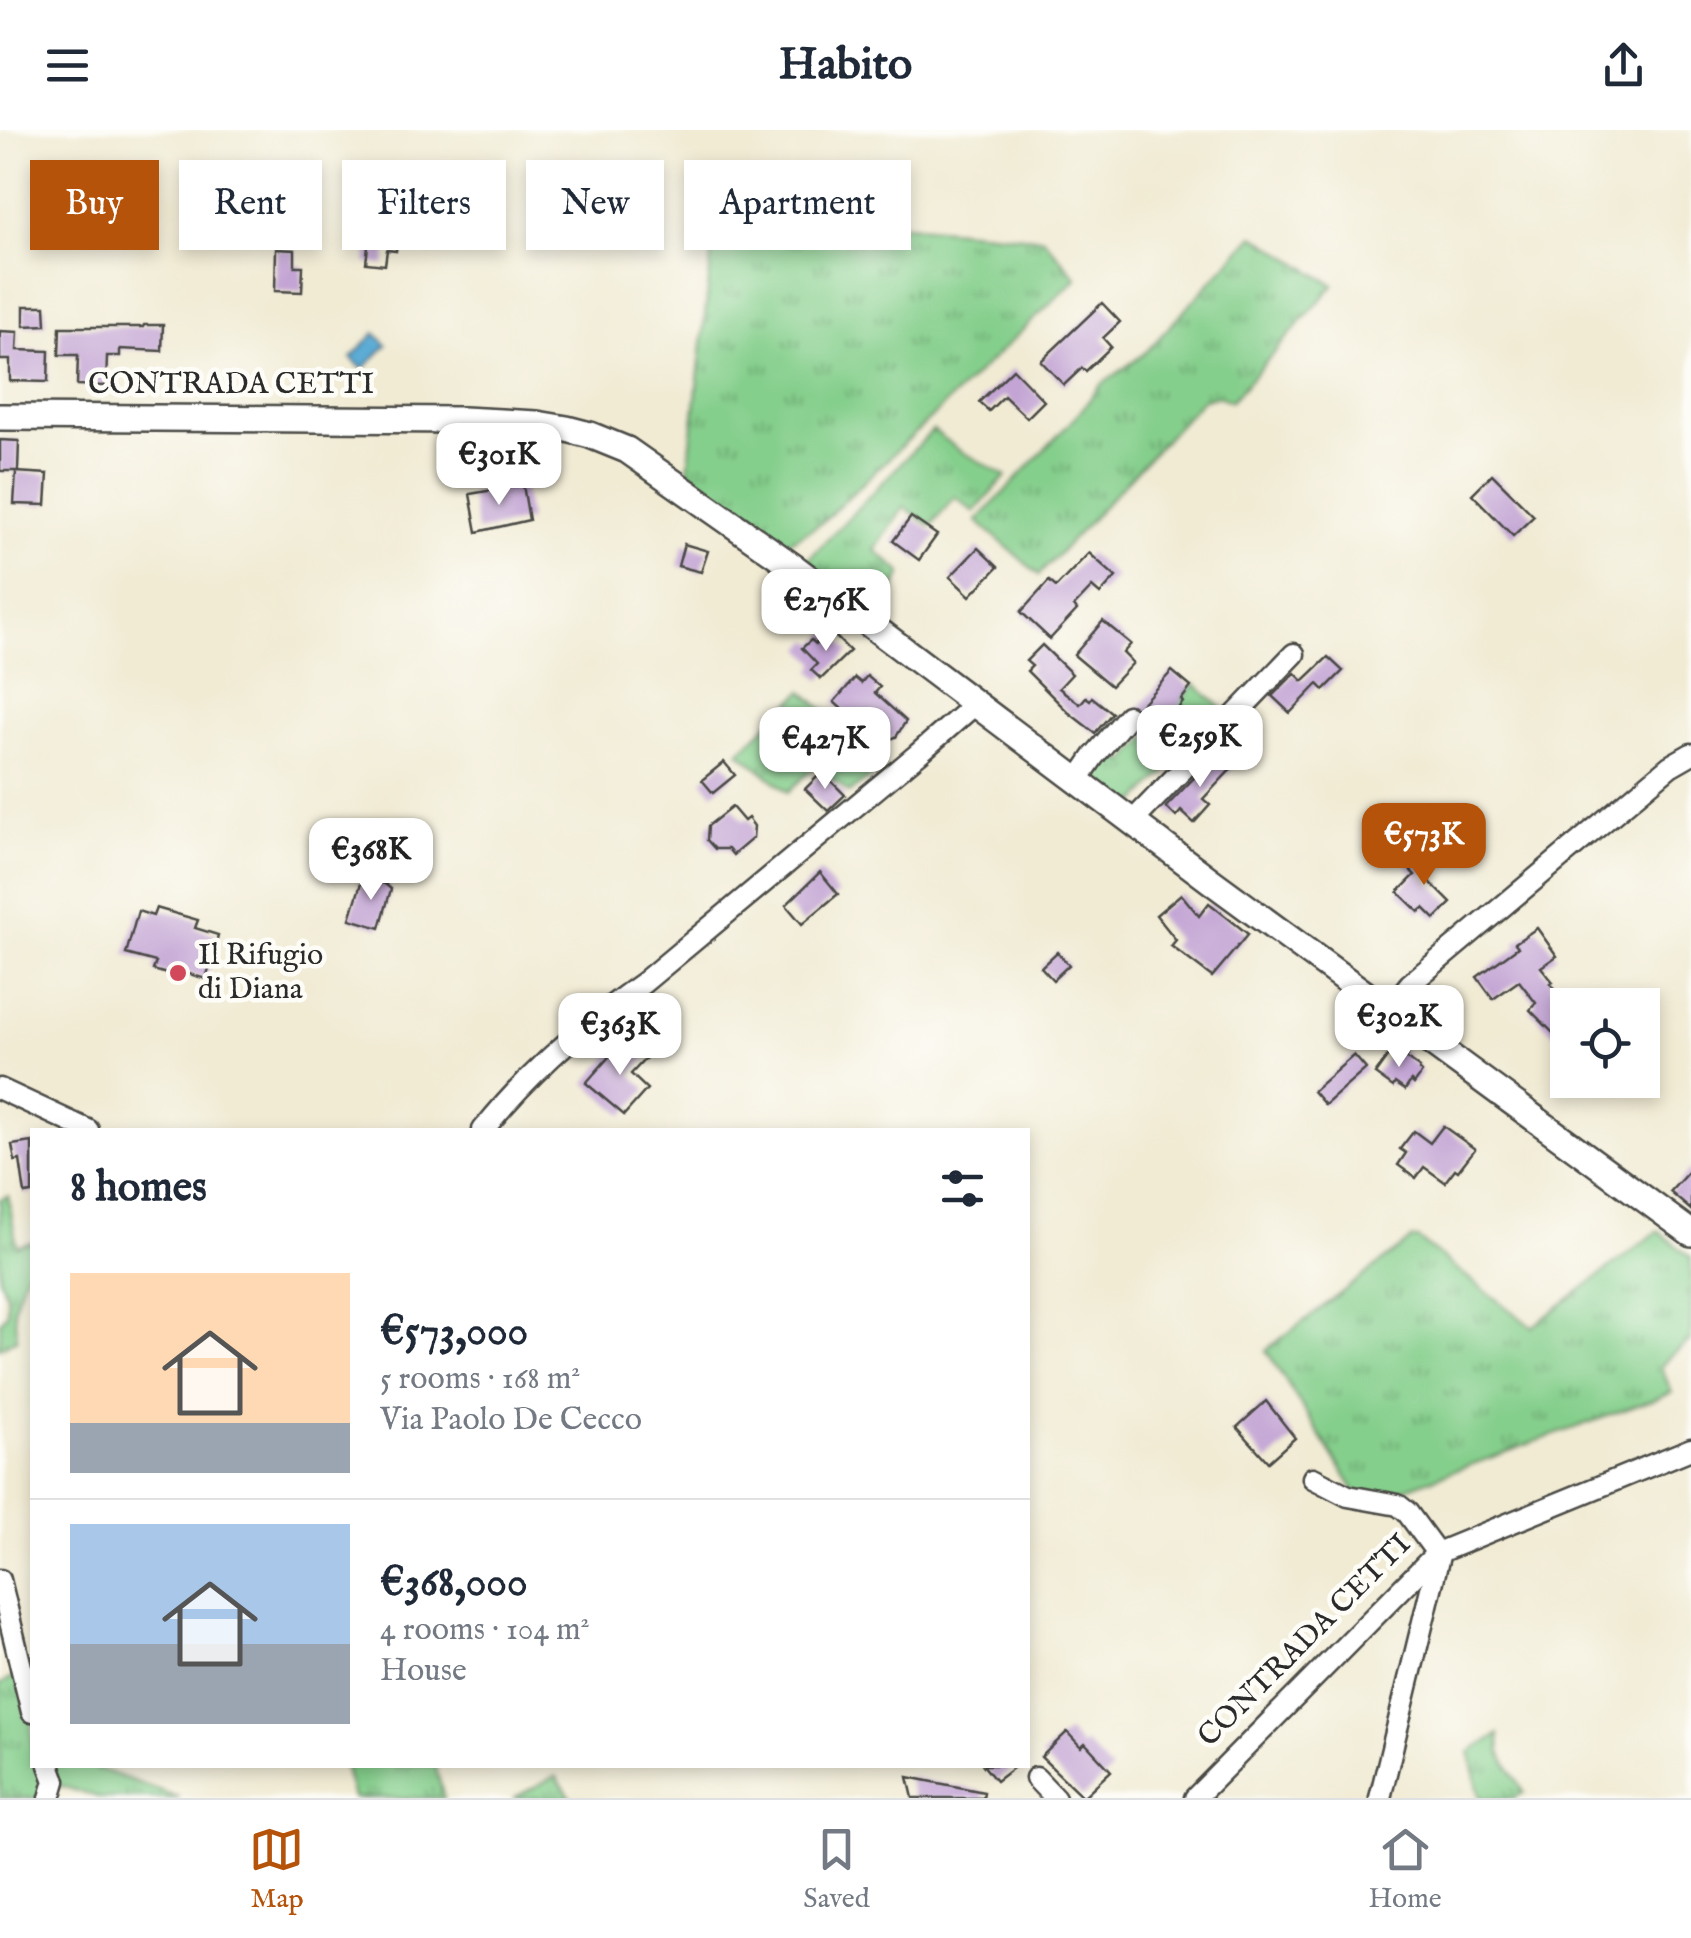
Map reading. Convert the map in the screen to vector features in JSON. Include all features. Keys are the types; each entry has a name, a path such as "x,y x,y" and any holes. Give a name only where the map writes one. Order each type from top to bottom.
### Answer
{"main road":[{"name":"CONTRADA CETTI","path":"0,417 436,418 536,424 590,435 627,450 796,568 1132,822 1686,1230"}],"street":[{"path":"1132,822 1294,654"},
{"path":"485,1128 508,1098 551,1056 657,972 974,704"},
{"path":"1077,781 1128,716"},
{"path":"1388,1011 1410,984 1670,766 1691,754"},
{"path":"0,1089 84,1128"},
{"name":"CONTRADA CETTI","path":"1195,1798 1438,1552 1691,1448"},
{"path":"1313,1478 1348,1496 1398,1504 1438,1552 1380,1798"},
{"path":"0,1580 30,1704"},
{"path":"50,1768 55,1782 50,1798"},
{"path":"1036,1778 1054,1798"}],"green space":[{"path":"911,225 1043,238 1077,278 820,524 788,542 766,532 688,470 712,250 911,250"},
{"path":"1254,235 1334,285 1231,401 1218,396 1203,399 1039,575 977,521 1100,386 1146,352"},
{"path":"933,430 957,449 1006,476 974,512 955,497 931,526 904,507 875,550 902,573 889,600 871,618 804,564"},
{"path":"1195,684 1225,711 1128,811 1085,779 1110,751 1125,762"},
{"path":"803,691 884,766 849,793 816,765 788,792 739,752"},
{"path":"8,1196 17,1246 30,1243 30,1268 14,1307 17,1338 0,1348 0,1321 7,1314 7,1296 0,1279 0,1199"},
{"path":"1658,1231 1691,1257 1691,1340 1661,1367 1672,1393 1392,1493 1357,1494 1266,1350 1412,1239 1418,1239 1532,1327"},
{"path":"16,1675 30,1713 30,1768 45,1768 51,1785 44,1798 0,1798 0,1685"},
{"path":"1499,1734 1500,1753 1524,1792 1513,1798 1480,1798 1470,1752"},
{"path":"52,1768 97,1768 180,1798 101,1798 57,1785"},
{"path":"345,1768 436,1768 444,1798 353,1798"},
{"path":"556,1776 571,1798 513,1798"}],"water":[{"path":"375,333 387,345 363,369 351,358"}],"building":[{"path":"276,250 295,250 295,266 303,266 302,292 275,291"},
{"path":"368,250 387,250 385,265 366,263"},
{"path":"1102,303 1120,322 1103,338 1111,347 1064,385 1041,361"},
{"path":"24,306 45,306 46,325 24,326"},
{"path":"163,325 162,351 120,349 120,356 107,356 106,386 77,385 78,355 59,355 60,327"},
{"path":"0,331 18,332 17,350 49,351 48,382 10,381 10,360 0,360"},
{"path":"1013,369 1044,401 1027,418 1004,396 989,411 979,402"},
{"path":"0,440 19,441 18,471 0,471"},
{"path":"16,472 48,474 46,505 14,504"},
{"path":"1492,474 1534,516 1513,536 1472,494"},
{"path":"523,485 529,520 477,532 470,494"},
{"path":"911,517 937,535 919,560 893,541"},
{"path":"684,544 708,551 701,572 678,566"},
{"path":"978,548 998,567 970,596 950,577"},
{"path":"1089,553 1116,577 1100,594 1092,587 1050,639 1021,612 1049,581 1056,587"},
{"path":"1103,621 1131,644 1123,653 1133,663 1111,686 1074,655"},
{"path":"830,631 850,651 821,679 811,670 817,664 802,648 811,640 816,644"},
{"path":"1042,645 1072,674 1059,688 1080,704 1086,697 1092,697 1112,713 1095,733 1027,671 1032,666 1026,661"},
{"path":"1328,657 1343,671 1324,690 1318,684 1290,713 1272,696 1295,673 1303,681"},
{"path":"1172,671 1191,687 1168,721 1159,713 1148,725 1138,708"},
{"path":"867,676 880,687 875,693 906,721 884,747 834,702 855,678 861,683"},
{"path":"1218,753 1233,767 1203,799 1210,805 1194,823 1181,811 1176,817 1166,807"},
{"path":"724,762 735,775 713,793 702,780"},
{"path":"822,772 845,795 828,811 805,789"},
{"path":"732,807 754,826 753,838 733,855 728,849 715,849 707,840 708,826"},
{"path":"1424,849 1435,861 1422,874 1451,903 1435,919 1424,908 1419,912 1398,892 1415,875 1406,866"},
{"path":"820,872 838,894 802,924 786,905"},
{"path":"362,880 373,884 374,880 391,889 380,928 350,919"},
{"path":"1181,894 1199,916 1209,903 1248,934 1212,977 1171,946 1176,940 1156,915"},
{"path":"156,908 198,920 195,928 218,935 206,979 186,973 184,979 153,970 156,962 126,954 138,911 153,916"},
{"path":"1537,928 1557,956 1541,967 1554,988 1550,988 1550,1030 1530,1010 1536,1003 1519,981 1493,999 1477,977 1518,947 1515,943"},
{"path":"1057,952 1069,965 1053,980 1041,967"},
{"path":"631,1042 642,1045 646,1058 631,1074 647,1089 624,1115 586,1083 614,1051 619,1056"},
{"path":"1395,1046 1422,1073 1405,1090 1375,1074"},
{"path":"1354,1055 1366,1069 1325,1105 1313,1091"},
{"path":"1443,1126 1475,1149 1458,1171 1455,1169 1445,1182 1424,1167 1416,1178 1398,1165 1406,1153 1400,1149 1414,1131 1430,1143"},
{"path":"30,1142 30,1193 25,1194 20,1160 15,1161 12,1145"},
{"path":"1691,1169 1691,1210 1670,1192"},
{"path":"1266,1401 1295,1438 1268,1462 1237,1427"},
{"path":"1067,1732 1081,1747 1085,1743 1111,1771 1083,1797 1041,1757"},
{"path":"985,1768 1013,1768 996,1781"},
{"path":"908,1777 984,1792 983,1798 913,1798"}],"place":[{"name":"Il Rifugio di Diana","path":"178,973"}]}
